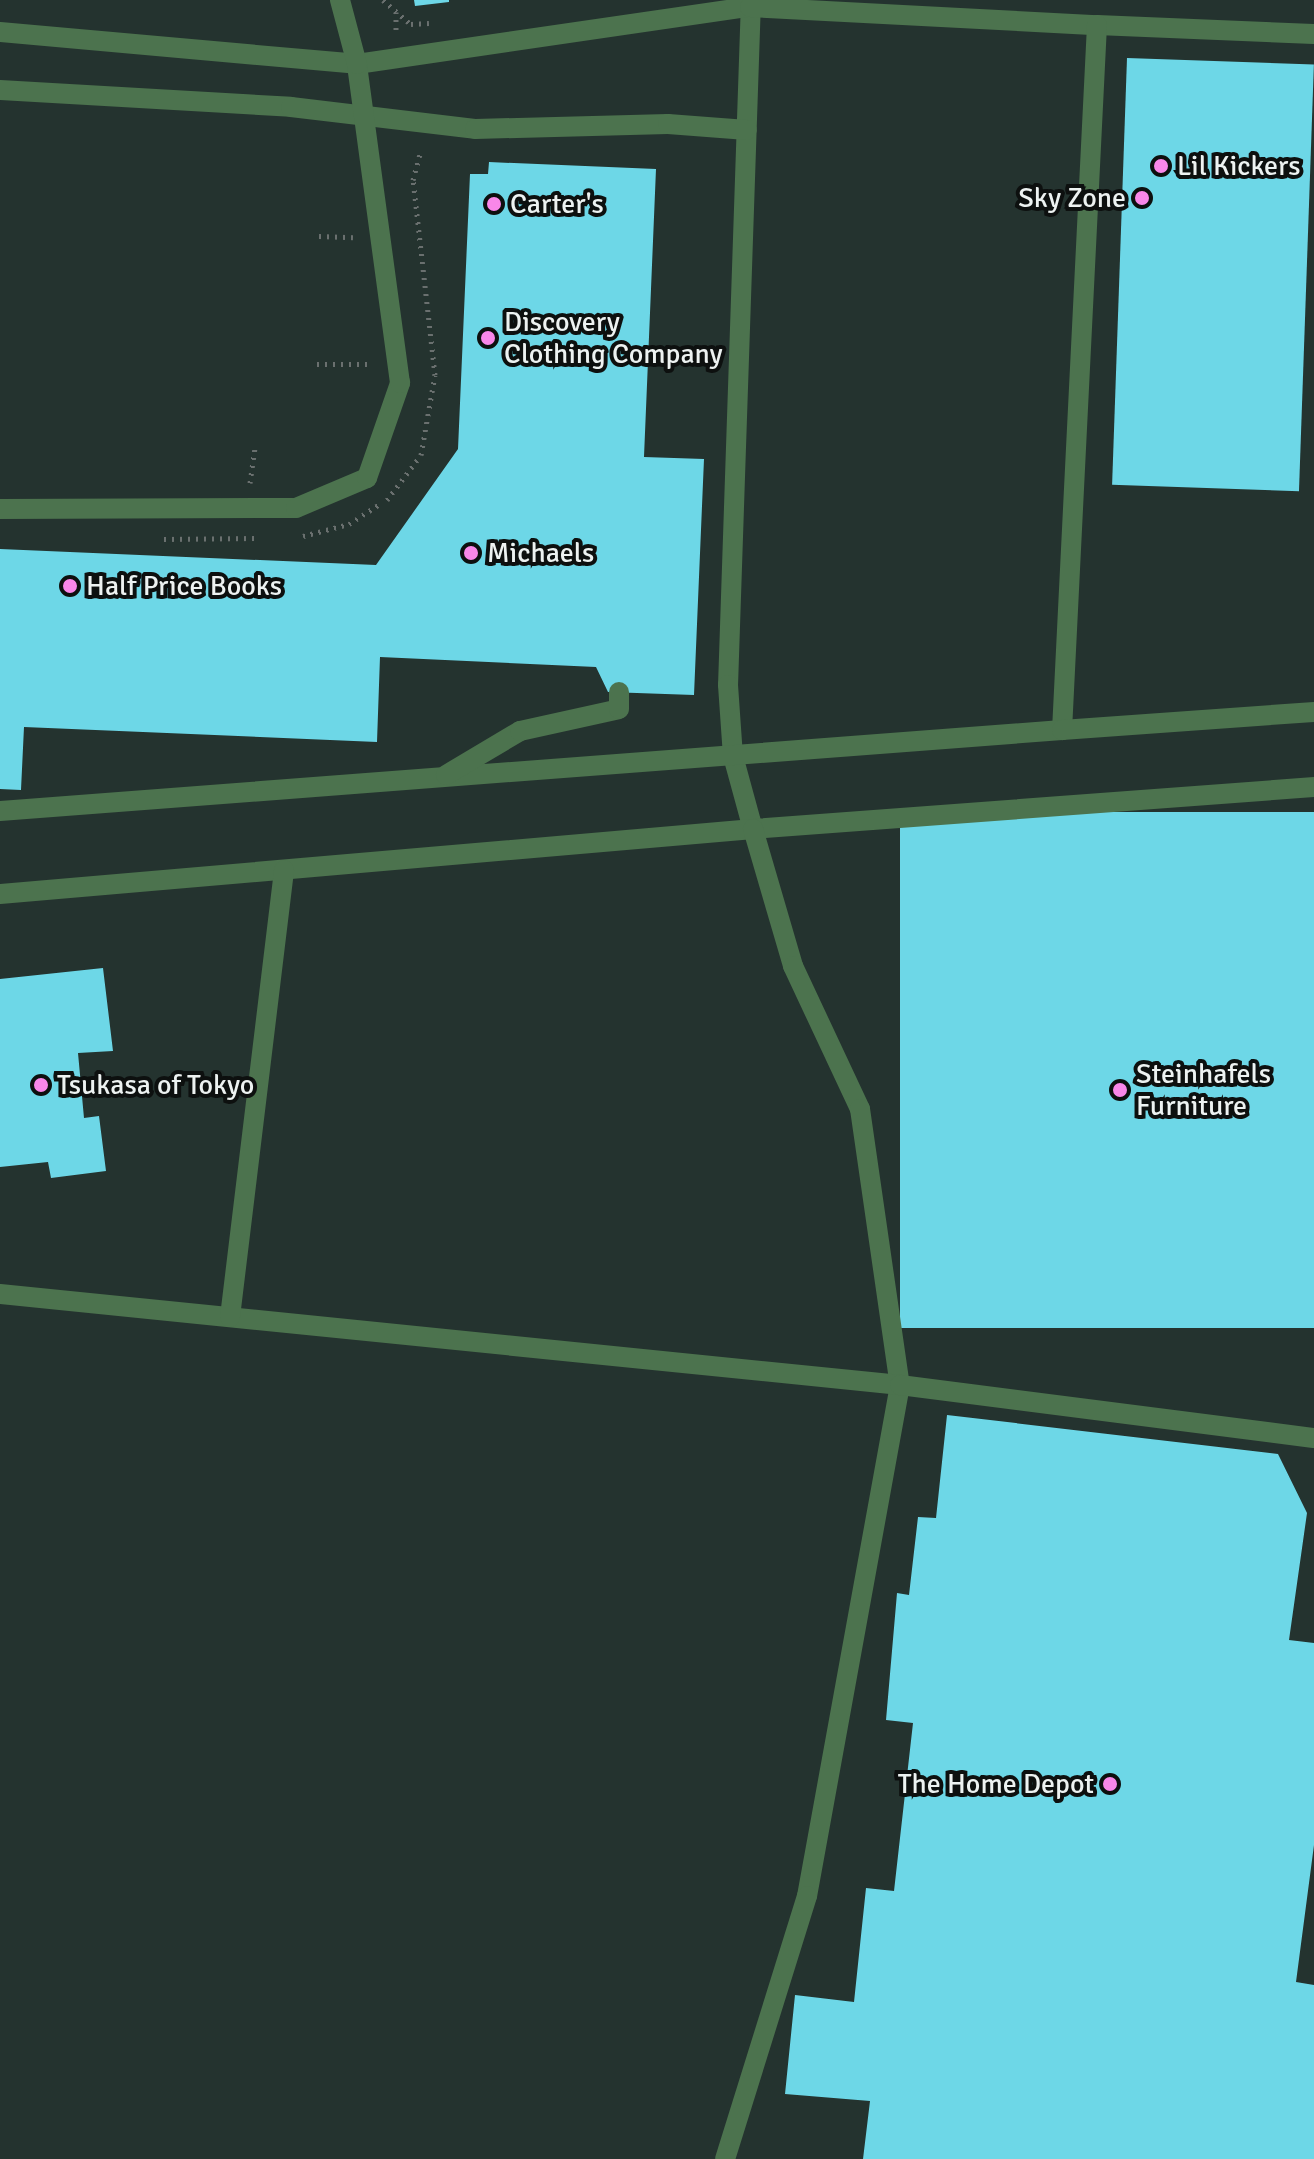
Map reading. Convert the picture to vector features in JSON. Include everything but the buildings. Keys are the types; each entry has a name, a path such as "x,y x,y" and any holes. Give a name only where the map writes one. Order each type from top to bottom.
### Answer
{"lane":[{"path":"0,509 296,508 367,478 400,383 357,64 340,0"},
{"path":"0,32 357,64 751,4 1097,25 1314,34"},
{"path":"725,2159 807,1896 900,1385 860,1109 793,966 733,756 733,426 751,4"},
{"path":"1062,730 1097,25"},
{"path":"0,90 291,107 364,120 415,124 747,130"},
{"path":"441,778 520,731 619,709 619,692"},
{"path":"0,811 1314,712"},
{"path":"0,894 753,829 1314,787"},
{"path":"230,1317 284,870"},
{"path":"0,1294 900,1385 1314,1438"}],"path":[{"path":"396,12 405,58"},
{"path":"287,537 349,524 395,495 421,455 435,375 413,180 421,154 415,124"},
{"path":"319,236 359,237"},
{"path":"317,364 373,364"},
{"path":"148,539 272,538"}],"shaded area":[{"path":"0,0 1314,0 1314,853 0,853"},
{"path":"0,763 1314,763 1314,2159 0,2159"}],"place":[{"name":"Lil Kickers","path":"1161,166"},
{"name":"Sky Zone","path":"1142,198"},
{"name":"Carter's","path":"494,204"},
{"name":"Discovery Clothing Company","path":"488,338"},
{"name":"Michaels","path":"471,553"},
{"name":"Half Price Books","path":"70,586"},
{"name":"Tsukasa of Tokyo","path":"41,1085"},
{"name":"Steinhafels Furniture","path":"1120,1090"},
{"name":"The Home Depot","path":"1110,1784"}]}
